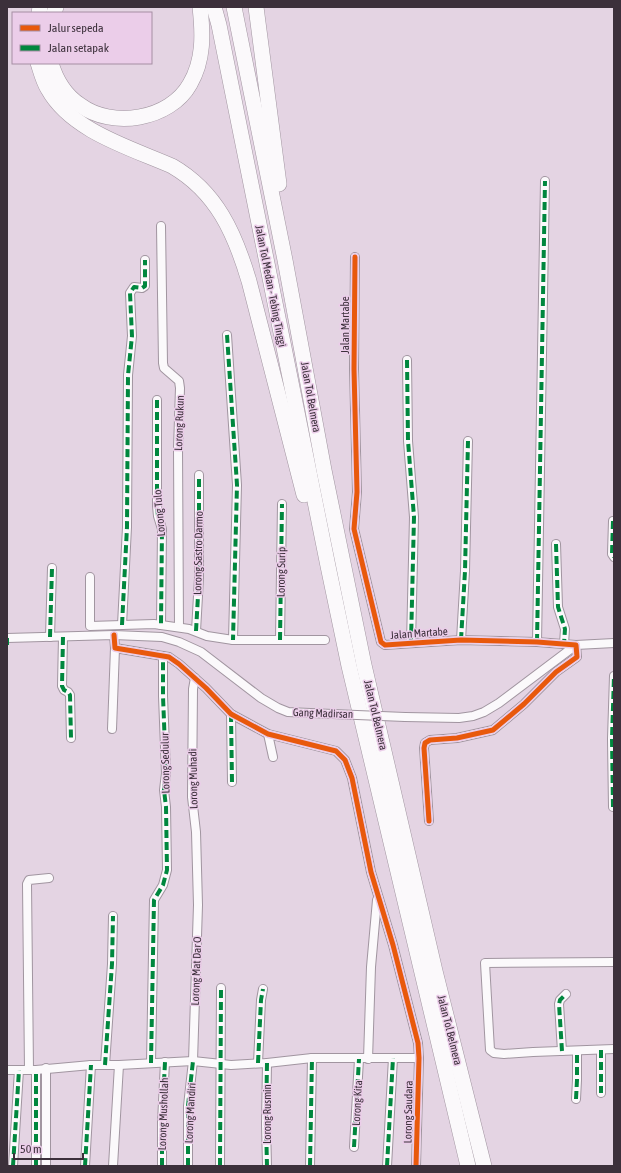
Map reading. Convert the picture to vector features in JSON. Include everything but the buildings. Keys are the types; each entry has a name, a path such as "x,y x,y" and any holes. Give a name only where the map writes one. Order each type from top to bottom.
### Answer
{"highway":[{"path":"52,64 55,74 62,87 71,98 80,106 91,111 114,118 129,118 156,112 169,107 180,98 190,85 197,68 201,53 203,34 200,7"},
{"name":"Jalan Tol Medan - Tebing Tinggi","path":"214,7 328,566"},
{"name":"Jalan Tol Medan - Tebing Tinggi","path":"234,7 286,260"},
{"path":"256,7 278,175 286,260"},
{"path":"38,64 48,89 65,112 89,129 184,173 210,196 226,220 235,239 245,268 307,509 328,566"},
{"name":"Jalan Tol Belmera","path":"286,260 323,462 364,665 437,978 484,1166"},
{"name":"Jalan Tol Belmera","path":"328,566 359,713 468,1166"}],"street":[{"path":"536,642 545,181"},
{"name":"Lorong Rukun","path":"161,226 163,363 164,368 179,381 180,388 178,449 179,627"},
{"name":"Jalan Martabe","path":"355,257 354,369 357,492 354,529 381,642 384,645 461,640 536,642 576,645"},
{"path":"122,625 127,527 128,375 132,336 130,293 134,287 142,288 145,286 145,260"},
{"path":"227,335 237,485 233,640"},
{"path":"407,360 408,441 414,518 411,643"},
{"name":"Lorong Tulo","path":"157,400 157,506 162,529 161,625"},
{"path":"461,640 466,570 468,441"},
{"name":"Lorong Sastro Darmo","path":"196,631 199,578 199,475"},
{"name":"Lorong Surip","path":"280,640 282,504"},
{"path":"613,521 612,554 614,557"},
{"path":"556,544 558,607 565,629 564,644"},
{"path":"50,637 52,568"},
{"path":"90,577 90,636"},
{"path":"90,626 161,625 179,627 196,631 206,636 233,640 325,640"},
{"path":"112,729 115,648 114,635"},
{"name":"Gang Madirsan","path":"7,638 114,635 162,638 179,642 201,652 261,698 288,712 459,718 473,716 499,704 576,645"},
{"path":"63,637 62,686 70,695 72,738"},
{"path":"7,638 7,644"},
{"path":"429,821 424,748 425,743 430,740 457,738 494,730 524,704 556,672 577,657 576,645 614,643"},
{"path":"115,648 169,657 206,688 231,714 268,734 336,751 345,760 352,778 377,895 371,967 368,1058"},
{"name":"Lorong Sedulur","path":"151,1064 154,900 164,884 167,870 166,807 164,790 166,773 163,656"},
{"path":"613,807 612,739 614,676"},
{"name":"Lorong Muhadi","path":"195,678 192,689 192,797 196,832 198,880"},
{"path":"231,714 232,782"},
{"path":"268,734 273,757"},
{"path":"36,1166 27,884 29,880 49,878"},
{"name":"Lorong Mat Dar O","path":"193,1061 198,880"},
{"name":"Lorong Saudara","path":"377,895 418,1043 419,1058 416,1166"},
{"path":"105,1065 112,964 113,916"},
{"path":"614,962 485,963 490,1050 494,1053 504,1054 614,1050"},
{"path":"220,1166 221,988"},
{"path":"258,1062 261,1000 263,989"},
{"path":"562,1051 559,1004 560,1000 566,994"},
{"path":"601,1050 601,1093"},
{"path":"576,1099 577,1051"},
{"path":"7,1070 33,1070 91,1065 151,1064 193,1061 231,1065 312,1058 419,1058"},
{"path":"310,1166 312,1058"},
{"path":"387,1166 393,1058"},
{"name":"Lorong Kita","path":"354,1146 359,1059"},
{"name":"Lorong Mandiri","path":"188,1166 188,1106 193,1061"},
{"name":"Lorong Mushollah","path":"162,1166 165,1062"},
{"name":"Lorong Rusmin","path":"267,1063 267,1166"},
{"path":"85,1166 91,1065"},
{"path":"113,1166 119,1065"},
{"path":"46,1068 46,1166"},
{"path":"13,1166 19,1070"}],"marked path":[{"path":"537,642 545,181"},
{"path":"122,625 127,527 128,375 132,336 130,293 134,287 142,288 145,286 145,260"},
{"path":"227,335 237,485 233,640"},
{"path":"407,360 408,441 414,517 411,643"},
{"path":"157,400 157,506 162,529 161,625"},
{"path":"461,640 465,571 468,441"},
{"path":"196,631 199,578 199,475"},
{"path":"280,640 282,504"},
{"path":"613,521 612,554 614,557"},
{"path":"556,544 558,607 565,629 564,644"},
{"path":"50,637 52,568"},
{"path":"63,637 62,686 70,695 71,738"},
{"path":"7,638 7,645"},
{"path":"151,1063 154,900 163,885 167,870 166,807 164,790 166,773 163,656"},
{"path":"613,807 612,739 614,676"},
{"path":"231,714 232,782"},
{"path":"105,1065 112,964 113,916"},
{"path":"220,1166 221,988"},
{"path":"258,1063 261,1000 263,989"},
{"path":"562,1051 559,1004 560,1000 566,994"},
{"path":"601,1050 601,1093"},
{"path":"576,1099 577,1051"},
{"path":"310,1166 312,1058"},
{"path":"387,1166 393,1058"},
{"path":"354,1147 359,1059"},
{"path":"188,1166 188,1106 193,1061"},
{"path":"162,1166 162,1122 165,1062"},
{"path":"267,1063 267,1166"},
{"path":"85,1166 91,1065"},
{"path":"13,1166 19,1070"},
{"path":"36,1070 36,1166"}],"cycle path":[{"path":"355,257 354,369 357,492 354,529 381,642 385,645 461,640 537,642 576,645 577,657 556,672 524,704 493,730 457,738 430,740 425,743 424,748 429,821"},
{"path":"114,635 115,648 169,657 206,688 231,714 268,734 336,751 345,760 352,778 371,872 393,945 418,1043 419,1058 416,1166"}]}
